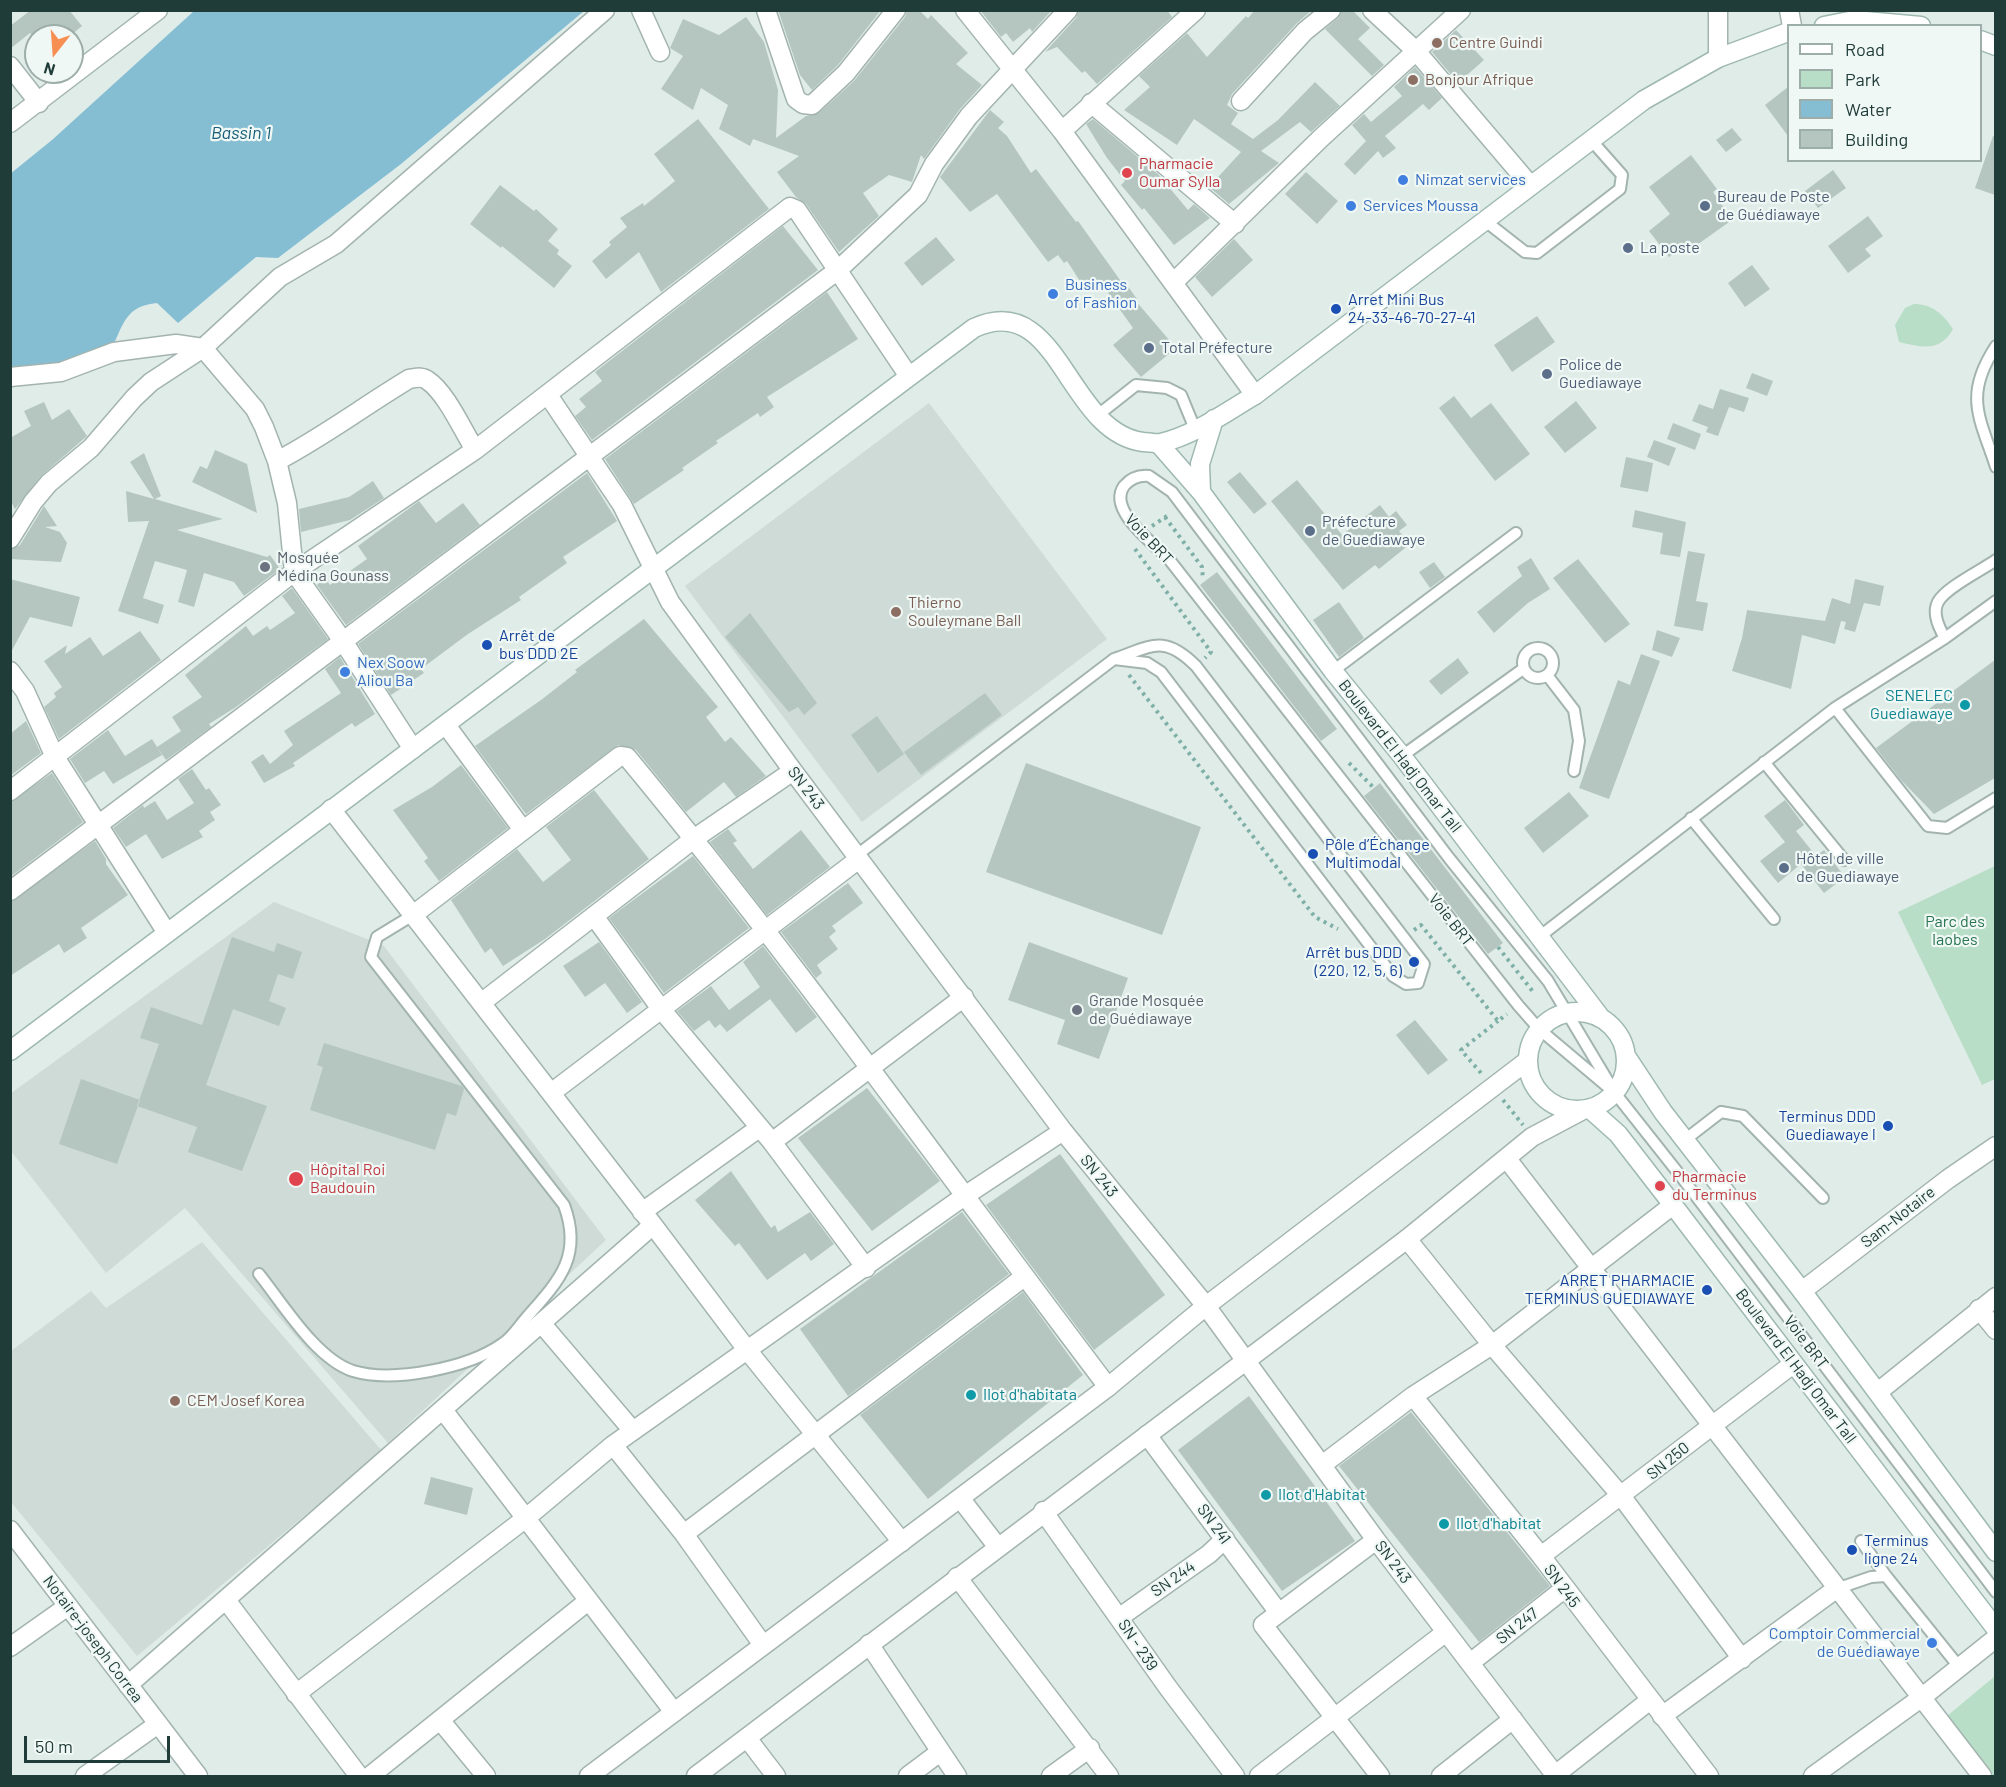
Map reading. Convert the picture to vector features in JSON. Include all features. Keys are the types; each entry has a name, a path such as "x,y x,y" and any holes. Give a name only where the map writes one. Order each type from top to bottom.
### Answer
{"street":[{"path":"10,123 158,10"},
{"path":"10,539 33,502 49,483 91,448 134,398 152,382 203,348 280,277 336,244 605,10"},
{"path":"641,10 660,52"},
{"path":"766,10 796,99 803,104 812,105 846,73 896,10"},
{"path":"965,10 1062,131 1255,395"},
{"path":"10,891 838,270 918,195 934,164 969,116 1068,10"},
{"path":"1062,131 1196,10"},
{"path":"1241,101 1305,31 1331,10"},
{"path":"1372,10 1416,51 1530,185"},
{"path":"1174,282 1321,138 1461,10"},
{"path":"1718,10 1718,58"},
{"path":"1830,24 1855,15 1909,24"},
{"path":"10,1051 908,375 974,328 990,321 1008,320 1027,326 1044,341 1068,380 1112,430 1133,440 1160,444 1195,429 1255,395 1644,100 1718,58 1787,32"},
{"path":"10,66 39,103"},
{"path":"1091,103 1235,224"},
{"path":"10,791 294,572 475,450 790,207 797,210 908,375"},
{"path":"10,377 61,372 114,352 176,344 203,348 255,410 277,461 287,503 294,572 343,641 414,749"},
{"path":"277,461 315,441 357,410 409,379 419,377 427,379 438,390 475,450"},
{"name":"SN 243","path":"548,395 631,521 670,602 793,771 1063,1131 1206,1306 1376,1540 1556,1776"},
{"path":"1201,492 1200,464 1214,419"},
{"name":"Boulevard El Hadj Omar Tall","path":"1160,444 1201,492 1333,671 1402,756 1601,1018 1618,1035 1626,1056 1663,1112 1802,1291 1995,1552"},
{"path":"10,671 20,680 55,757 167,933"},
{"path":"446,725 523,830"},
{"path":"413,915 624,755 694,838 872,1068 1024,1277 1108,1387"},
{"path":"482,1004 694,838 793,771"},
{"path":"331,809 648,1218 748,1352 902,1542"},
{"path":"550,1093 858,857"},
{"path":"594,916 661,1009 772,1142 867,1268"},
{"path":"772,1142 964,997"},
{"path":"589,1776 1108,1387 1206,1306 1527,1061 1529,1050 1539,1029 1551,1020 1565,1013 1583,1013 1601,1018"},
{"path":"696,1776 1043,1511 1407,1239 1532,1137 1585,1110 1599,1106 1615,1093 1622,1082 1626,1056"},
{"name":"Boulevard El Hadj Omar Tall","path":"1527,1061 1530,1077 1538,1091 1550,1102 1564,1109 1585,1110 1618,1134 1995,1629"},
{"path":"128,1685 542,1323 648,1218 759,1128"},
{"path":"296,1694 526,1518 613,1445 867,1268 966,1195 1063,1131"},
{"name":"Sam-Notaire","path":"1802,1291 1948,1179 1995,1146"},
{"path":"1507,1159 1982,1776"},
{"path":"1322,1465 1413,1396 1492,1345 1674,1205"},
{"path":"1407,1239 1492,1345 1622,1497 1743,1659"},
{"path":"684,1534 1024,1277"},
{"path":"1878,1392 1995,1297"},
{"path":"1979,1309 1995,1330"},
{"path":"542,1323 633,1431"},
{"name":"SN 250","path":"1541,1556 1622,1497 1793,1364"},
{"name":"SN 245","path":"1413,1396 1541,1556 1649,1701 1709,1776"},
{"path":"443,1410 674,1712"},
{"name":"SN 241","path":"1147,1435 1279,1613"},
{"path":"613,1445 684,1534 764,1645"},
{"path":"960,1498 997,1546"},
{"name":"SN - 239","path":"1043,1511 1120,1617 1168,1689 1235,1776"},
{"name":"Notaire-joseph Correa","path":"10,1530 198,1776"},
{"name":"SN 244","path":"1120,1617 1209,1554 1225,1539"},
{"path":"1376,1540 1265,1622 1264,1628 1380,1776"},
{"path":"957,1577 1090,1748 1109,1776"},
{"name":"SN 247","path":"1470,1663 1564,1589"},
{"path":"1662,1716 1836,1589"},
{"path":"226,1600 358,1776"},
{"path":"370,1776 588,1601"},
{"path":"10,1647 68,1606"},
{"path":"1259,1776 1446,1632"},
{"path":"1822,1774 1960,1668 1995,1638"},
{"path":"869,1644 957,1776"},
{"path":"1556,1776 1649,1701"},
{"path":"1441,1776 1513,1719"},
{"path":"440,1720 486,1776"},
{"path":"84,1776 158,1724"},
{"path":"747,1738 776,1776"},
{"path":"1051,1776 1090,1748"},
{"path":"908,1776 940,1752"}],"lane":[{"path":"1484,220 1525,252 1537,253 1595,210 1620,189 1622,175 1591,140"},
{"path":"1995,346 1980,379 1975,407 1993,445 1995,467"},
{"path":"1098,415 1136,385 1167,388 1181,395 1195,429"},
{"name":"Voie BRT","path":"1615,1093 1539,1029 1168,558 1123,512 1120,502 1122,490 1130,480 1149,476 1172,492 1181,507 1449,858 1548,981 1565,1013 1615,1093 1683,1179 1995,1592"},
{"path":"1333,671 1516,532"},
{"path":"1945,638 1936,615 1937,603 1945,594 1995,560"},
{"path":"1539,937 1835,708 1945,638 1995,601"},
{"path":"858,857 1114,659 1160,643 1182,652 1196,666 1424,964 1418,983 1406,984 1393,976 1161,672 1147,663 1114,659"},
{"path":"1402,756 1523,669 1524,656 1528,650 1542,648 1548,651 1553,663 1547,675"},
{"path":"1523,669 1533,678 1547,675"},
{"path":"1547,675 1574,710 1579,741 1574,771"},
{"path":"1835,708 1928,826 1947,828 1995,798"},
{"path":"1764,762 1844,860"},
{"path":"1691,818 1774,919"},
{"path":"259,1274 327,1358 353,1371 403,1375 463,1362 503,1344 564,1271 572,1239 571,1223 564,1205 370,957 377,937 413,915"},
{"path":"1686,1139 1721,1113 1743,1116 1823,1198"},
{"path":"1861,1541 1886,1576 1960,1668"},
{"path":"1836,1589 1871,1577 1886,1576"}],"path":[{"path":"1181,507 1129,541 1211,652 1196,666"},
{"path":"1165,517 1202,567 1203,583"},
{"path":"1149,699 1170,684"},
{"path":"1498,946 1534,993"}],"shaded area":[{"name":"Thierno Souleymane Ball","path":"929,403 1107,639 862,822 685,586"},
{"name":"Hôpital Roi Baudouin","path":"274,902 384,946 606,1240 388,1443 185,1208 106,1273 11,1151 10,1094"},
{"name":"CEM Josef Korea","path":"202,1242 382,1451 137,1656 11,1502 11,1351 91,1291 106,1308"}],"green space":[{"path":"1914,304 1932,308 1941,314 1953,329 1948,337 1936,345 1929,346 1899,342 1895,325 1905,308"},
{"name":"Parc des laobes","path":"1995,866 1995,1079 1982,1085 1898,912"},
{"path":"1995,1676 1995,1776 1993,1776 1947,1716"}],"water":[{"name":"Bassin 1","path":"194,11 584,11 401,164 278,258 256,257 178,323 157,303 147,305 128,317 113,346 59,365 11,367 10,174 52,140"}],"building":[{"path":"31,10 69,10 80,24 24,24 24,38 10,49 10,26"},
{"path":"778,10 881,10 838,65 812,90 800,75"},
{"path":"907,10 919,10 928,19 931,15 968,53 956,64 982,85 960,109 924,159 921,155 912,182 889,175 863,193 879,216 839,252 806,204 796,197 777,172 799,156 753,139 750,146 719,129 728,105 701,88 693,110 661,89 683,56 670,48 683,19 719,35 746,17 764,42 778,90 776,138 806,116 819,113 854,81 905,17"},
{"path":"980,10 1052,10 1032,32 1030,28 1013,42 1006,33 1001,37"},
{"path":"1079,10 1167,10 1172,17 1097,84 1085,71 1082,73 1057,47 1045,52 1076,18"},
{"path":"1255,10 1312,10 1297,23 1232,94 1227,105 1238,113 1231,124 1253,139 1278,120 1315,82 1340,106 1311,132 1300,122 1261,151 1279,163 1229,204 1209,187 1241,152 1194,119 1177,145 1124,110 1150,87 1139,76 1187,33 1207,57 1246,16 1248,18"},
{"path":"1342,10 1352,10 1370,28 1358,39 1384,65 1372,76 1325,29 1338,18"},
{"path":"1456,30 1484,60 1458,83 1432,52"},
{"path":"1415,67 1442,98 1429,110 1423,104 1385,136 1396,148 1383,158 1378,151 1355,175 1344,164 1366,141 1352,125 1364,114 1371,122 1402,96 1394,87"},
{"path":"1787,88 1787,135 1765,105"},
{"path":"990,110 1004,122 998,128 1007,136 1031,173 1036,169 1076,222 1078,221 1125,287 1127,285 1137,299 1135,300 1176,348 1141,377 1113,345 1133,328 1101,283 1087,292 1067,261 1064,263 1058,255 1048,262 997,194 970,212 940,177"},
{"path":"698,119 769,209 661,292 639,252 606,279 592,261 627,227 620,218 643,203 644,206 675,181 654,154"},
{"path":"1093,119 1158,174 1188,210 1194,204 1210,218 1174,245 1144,208 1142,210 1121,185 1125,181 1107,158 1086,124"},
{"path":"1732,128 1742,140 1726,152 1716,140"},
{"path":"1993,136 1995,136 1995,195 1975,188"},
{"path":"1691,155 1717,189 1713,192 1732,220 1694,247 1690,241 1669,257 1649,231 1670,214 1649,187"},
{"path":"1833,170 1846,188 1818,208 1805,191"},
{"path":"1306,172 1338,201 1317,224 1285,194"},
{"path":"500,185 534,211 536,209 558,229 548,241 559,250 557,254 572,266 554,288 502,246 501,248 470,224"},
{"path":"1868,216 1883,236 1865,249 1871,256 1848,273 1828,246"},
{"path":"783,226 818,270 592,440 575,416 586,407 579,399 602,381 595,372"},
{"path":"936,237 955,260 922,286 904,263"},
{"path":"1234,239 1253,260 1212,297 1195,277"},
{"path":"1752,265 1770,289 1745,307 1728,283"},
{"path":"827,292 858,339 767,397 774,407 760,417 758,413 716,441 718,443 682,468 684,470 634,504 605,459"},
{"path":"1537,316 1555,342 1512,372 1494,345"},
{"path":"1752,373 1773,381 1767,396 1746,388"},
{"path":"1720,389 1749,398 1744,412 1729,407 1718,436 1706,432 1708,427 1692,421 1699,404 1713,409"},
{"path":"1454,396 1471,418 1491,403 1530,454 1495,481 1439,408"},
{"path":"1576,401 1597,428 1565,453 1544,427"},
{"path":"44,402 52,420 69,409 87,436 41,476 15,509 10,500 10,438 31,426 24,411"},
{"path":"1673,423 1701,434 1695,450 1667,439"},
{"path":"1654,440 1676,448 1669,466 1647,457"},
{"path":"215,450 247,464 257,513 192,482 200,466 207,469"},
{"path":"144,453 161,496 155,499 223,519 177,530 267,557 270,555 280,569 244,596 234,582 204,573 194,607 178,602 187,570 155,561 143,598 164,605 158,624 118,611 149,521 128,522 126,491 154,499 130,462"},
{"path":"1626,457 1653,463 1648,492 1620,487"},
{"path":"1240,472 1267,504 1254,514 1227,482"},
{"path":"587,473 617,521 563,557 567,563 519,597 521,600 468,634 421,669 424,673 391,695 358,644"},
{"path":"1297,480 1342,535 1380,505 1389,517 1396,511 1407,525 1399,531 1410,544 1379,569 1375,565 1343,590 1271,501"},
{"path":"373,481 384,498 350,520 301,532 299,509 349,497"},
{"path":"419,501 436,523 463,503 480,525 346,625 317,585 325,578 330,585 367,559 358,546"},
{"path":"44,506 57,526 45,527 60,532 67,543 61,562 10,559 10,550 20,545"},
{"path":"1635,510 1686,522 1680,557 1660,554 1663,533 1632,527"},
{"path":"1688,551 1705,554 1696,601 1708,603 1703,631 1674,626"},
{"path":"1531,558 1550,589 1528,603 1494,633 1477,612 1522,576 1517,567"},
{"path":"1578,559 1630,624 1605,643 1553,578"},
{"path":"1434,562 1445,577 1430,588 1419,572"},
{"path":"1217,572 1337,729 1321,741 1200,585"},
{"path":"10,579 80,597 72,627 30,617 10,654"},
{"path":"1855,579 1884,586 1880,606 1864,603 1855,632 1844,629 1846,622 1841,621 1835,644 1802,635 1791,689 1732,671 1742,638 1747,610 1825,621 1832,598 1850,604"},
{"path":"292,588 328,639 236,707 209,724 211,727 166,760 157,747 181,731 172,717 202,697 185,675 246,626 253,636 267,626 270,630 295,613 282,596"},
{"path":"1339,602 1364,638 1339,657 1313,620"},
{"path":"750,613 817,703 804,715 798,707 789,712 725,637"},
{"path":"644,619 718,707 706,717 725,742 731,737 766,776 736,797 724,782 686,812 636,750 618,745 526,814 475,746 541,700 577,672 575,670"},
{"path":"1657,630 1680,638 1672,657 1652,650"},
{"path":"140,631 161,660 59,739 44,707 56,697 54,693 62,687 44,661 67,645 65,654 90,637 103,656"},
{"path":"1641,654 1660,661 1609,799 1579,788 1618,680 1630,685"},
{"path":"340,657 375,714 355,727 352,723 293,763 295,766 264,783 251,762 263,754 270,764 293,745 284,731 341,693 325,669"},
{"path":"1458,658 1469,673 1441,695 1429,681"},
{"name":"SENELEC Guediawaye","path":"1995,660 1995,778 1934,814 1901,780 1876,748"},
{"path":"985,693 1002,715 921,775 904,752"},
{"path":"877,716 904,754 878,773 851,735"},
{"path":"26,721 41,753 10,776 10,734"},
{"path":"108,730 125,756 152,739 162,755 113,784 104,771 85,783 70,759"},
{"path":"1026,763 1201,827 1162,935 986,872"},
{"path":"461,765 508,828 439,881 424,861 428,858 393,810 432,787"},
{"path":"192,769 206,790 209,788 221,805 210,812 215,820 199,831 203,837 162,859 146,834 126,847 113,828 143,805 144,808 155,801 167,820 194,803 178,779"},
{"path":"52,773 83,822 10,877 10,802"},
{"path":"1380,783 1503,943 1488,954 1364,796"},
{"path":"594,790 649,859 545,939 503,966 491,948 485,953 451,900 517,849 543,882 571,860 546,827"},
{"path":"1569,792 1589,816 1543,853 1524,828"},
{"path":"1785,800 1804,825 1796,831 1816,856 1824,850 1845,877 1824,893 1801,864 1778,883 1760,861 1785,842 1764,816"},
{"path":"728,829 737,841 733,843 753,869 801,830 830,867 767,915 710,842"},
{"path":"95,841 106,859 106,864 128,895 81,928 87,938 64,953 59,944 10,976 10,902"},
{"path":"693,856 749,928 664,993 609,918"},
{"path":"848,883 863,903 832,926 836,931 829,937 838,949 817,965 822,973 816,978 781,932"},
{"path":"232,937 274,952 277,943 302,952 293,979 278,974 269,1001 286,1008 279,1026 233,1009 206,1085 267,1106 242,1171 188,1152 197,1127 137,1106 159,1044 140,1038 151,1007 202,1025"},
{"path":"599,942 642,1002 627,1013 605,983 585,997 563,966"},
{"name":"Grande Mosquée de Guédiawaye","path":"1029,942 1128,978 1099,1059 1057,1044 1065,1020 1008,1000"},
{"path":"763,946 817,1017 796,1033 770,999 727,1032 720,1024 715,1028 709,1020 694,1031 677,1011 711,986 729,1010 760,987 743,962"},
{"path":"1415,1020 1448,1060 1428,1075 1396,1035"},
{"path":"324,1043 462,1086 464,1089 456,1116 447,1113 435,1150 310,1110 323,1067 317,1065"},
{"path":"81,1079 140,1100 117,1164 59,1144"},
{"path":"867,1088 940,1181 872,1231 798,1138"},
{"path":"1060,1154 1165,1295 1094,1350 986,1205"},
{"path":"731,1171 771,1228 775,1225 778,1232 810,1212 834,1244 811,1261 805,1253 767,1280 739,1243 735,1246 695,1200"},
{"path":"962,1212 1009,1274 848,1396 800,1329"},
{"name":"Ilot d'habitata","path":"1023,1292 1083,1375 928,1499 860,1415"},
{"name":"Ilot d'Habitat","path":"1249,1396 1355,1541 1282,1591 1178,1450"},
{"name":"Ilot d'habitat","path":"1411,1412 1550,1586 1479,1642 1339,1466"},
{"path":"431,1477 473,1488 467,1515 424,1504"}],"place":[{"name":"Centre Guindi","path":"1437,43"},
{"name":"Bonjour Afrique","path":"1413,80"},
{"name":"Pharmacie Oumar Sylla","path":"1127,173"},
{"name":"Nimzat services","path":"1403,180"},
{"name":"Services Moussa","path":"1351,206"},
{"name":"Bureau de Poste de Guédiawaye","path":"1705,206"},
{"name":"La poste","path":"1628,248"},
{"name":"Business of Fashion","path":"1053,294"},
{"name":"Arret Mini Bus 24-33-46-70-27-41","path":"1336,309"},
{"name":"Total Préfecture","path":"1149,348"},
{"name":"Police de Guediawaye","path":"1547,374"},
{"name":"Préfecture de Guediawaye","path":"1310,531"},
{"name":"Mosquée Médina Gounass","path":"265,567"},
{"name":"Thierno Souleymane Ball","path":"896,612"},
{"name":"Arrêt de bus DDD 2E","path":"487,645"},
{"name":"Nex Soow Aliou Ba","path":"345,672"},
{"name":"SENELEC Guediawaye","path":"1965,705"},
{"name":"Pôle d’Échange Multimodal","path":"1313,854"},
{"name":"Hôtel de ville de Guediawaye","path":"1784,868"},
{"name":"Arrêt bus DDD (220, 12, 5, 6)","path":"1414,962"},
{"name":"Grande Mosquée de Guédiawaye","path":"1077,1010"},
{"name":"Terminus DDD Guediawaye I","path":"1888,1126"},
{"name":"Hôpital Roi Baudouin","path":"296,1179"},
{"name":"Pharmacie du Terminus","path":"1660,1186"},
{"name":"ARRET PHARMACIE TERMINUS GUEDIAWAYE","path":"1707,1290"},
{"name":"Ilot d'habitata","path":"971,1395"},
{"name":"CEM Josef Korea","path":"175,1401"},
{"name":"Ilot d'Habitat","path":"1266,1495"},
{"name":"Ilot d'habitat","path":"1444,1524"},
{"name":"Terminus ligne 24","path":"1852,1550"},
{"name":"Comptoir Commercial de Guédiawaye","path":"1932,1643"}]}
